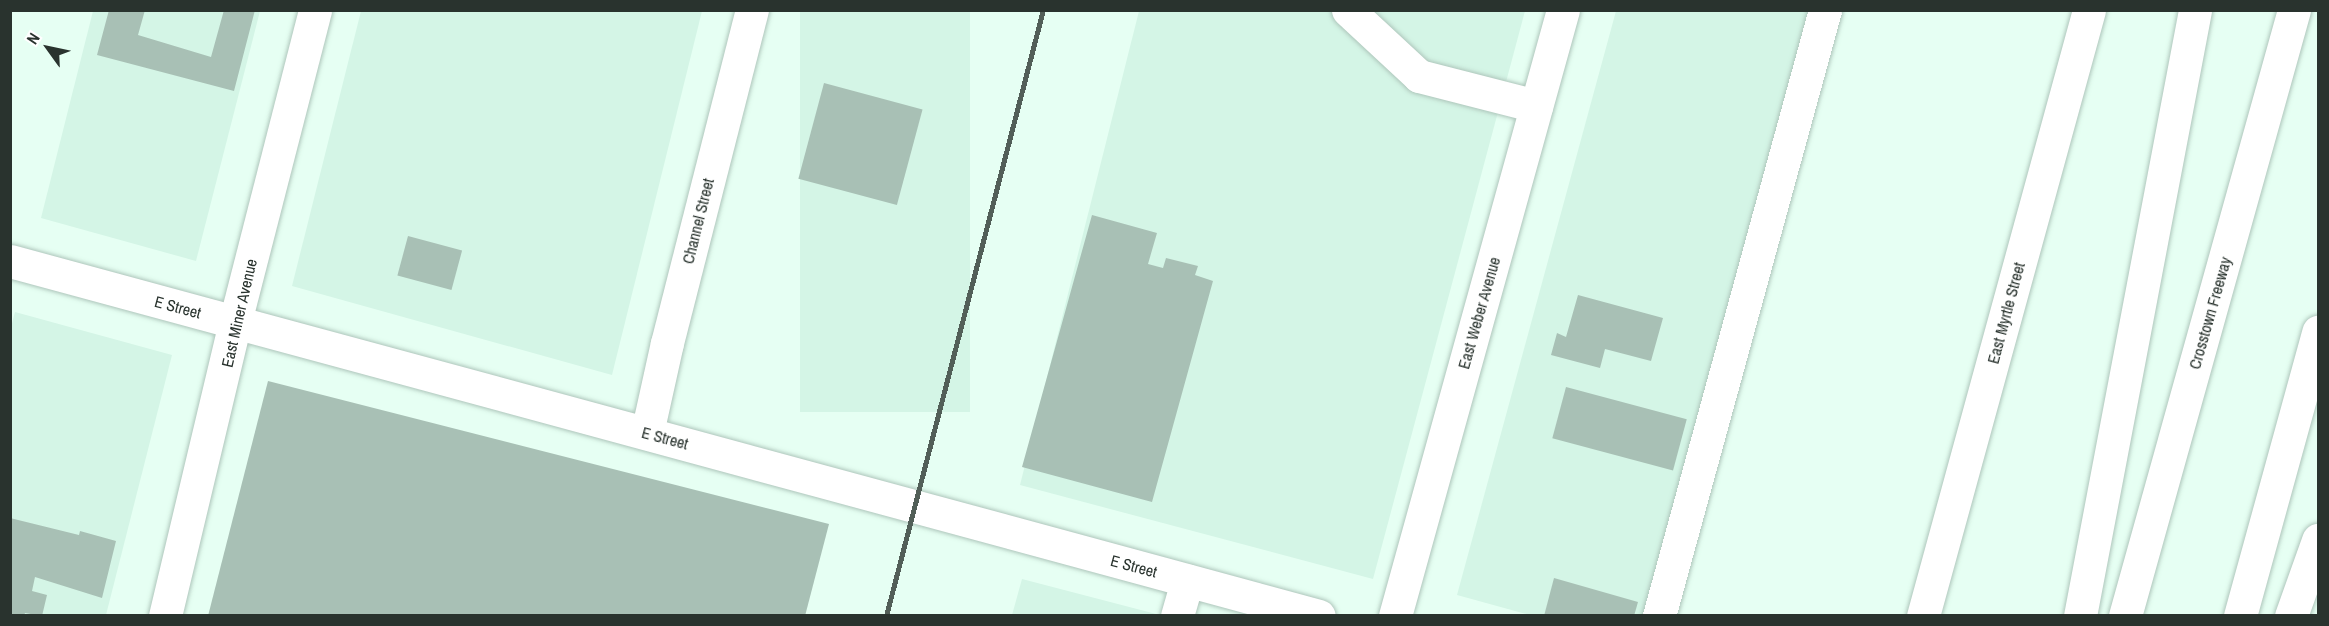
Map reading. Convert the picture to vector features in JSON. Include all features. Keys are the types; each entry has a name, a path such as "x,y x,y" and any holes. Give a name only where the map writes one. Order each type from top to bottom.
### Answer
{"main road":[{"name":"East Miner Avenue","path":"165,615 235,322 315,10"},
{"name":"Channel Street","path":"647,433 667,343 752,10"},
{"path":"1348,10 1419,76 1536,106"},
{"name":"East Weber Avenue","path":"1395,615 1563,10"},
{"path":"1659,615 1825,10"},
{"name":"East Myrtle Street","path":"1923,615 2089,10"},
{"path":"2080,615 2195,10"},
{"name":"Crosstown Freeway","path":"2125,615 2294,10"},
{"name":"E Street","path":"10,261 1319,615"},
{"path":"2240,615 2319,332"},
{"path":"2291,615 2319,540"},
{"path":"1177,615 1187,580"}],"shaded area":[{"path":"93,11 260,11 196,261 41,218"},
{"path":"361,11 702,11 612,375 292,286"},
{"path":"800,11 970,11 970,412 800,412"},
{"path":"1139,11 1525,11 1373,579 1020,485"},
{"path":"1616,11 1811,11 1644,615 1530,615 1457,595"},
{"path":"15,312 172,355 106,615 11,616 10,331"},
{"path":"1022,579 1160,615 1012,615"}],"building":[{"path":"109,10 145,10 138,35 211,57 224,10 255,10 234,91 97,55"},
{"path":"824,83 923,109 897,205 798,179"},
{"path":"1092,215 1157,233 1148,264 1163,268 1166,258 1198,266 1195,275 1213,281 1152,502 1022,467"},
{"path":"408,236 462,250 451,290 397,276"},
{"path":"1578,295 1663,318 1651,361 1605,349 1600,368 1551,355 1557,333 1566,337"},
{"path":"268,381 829,524 805,616 208,616"},
{"path":"1566,387 1687,419 1673,471 1552,438"},
{"path":"10,518 79,535 80,531 116,541 102,598 35,577 32,591 47,595 42,616 25,613 24,616 10,616"},
{"path":"1554,578 1638,602 1634,616 1544,616"}],"railway":[{"path":"886,616 1043,10"}]}
